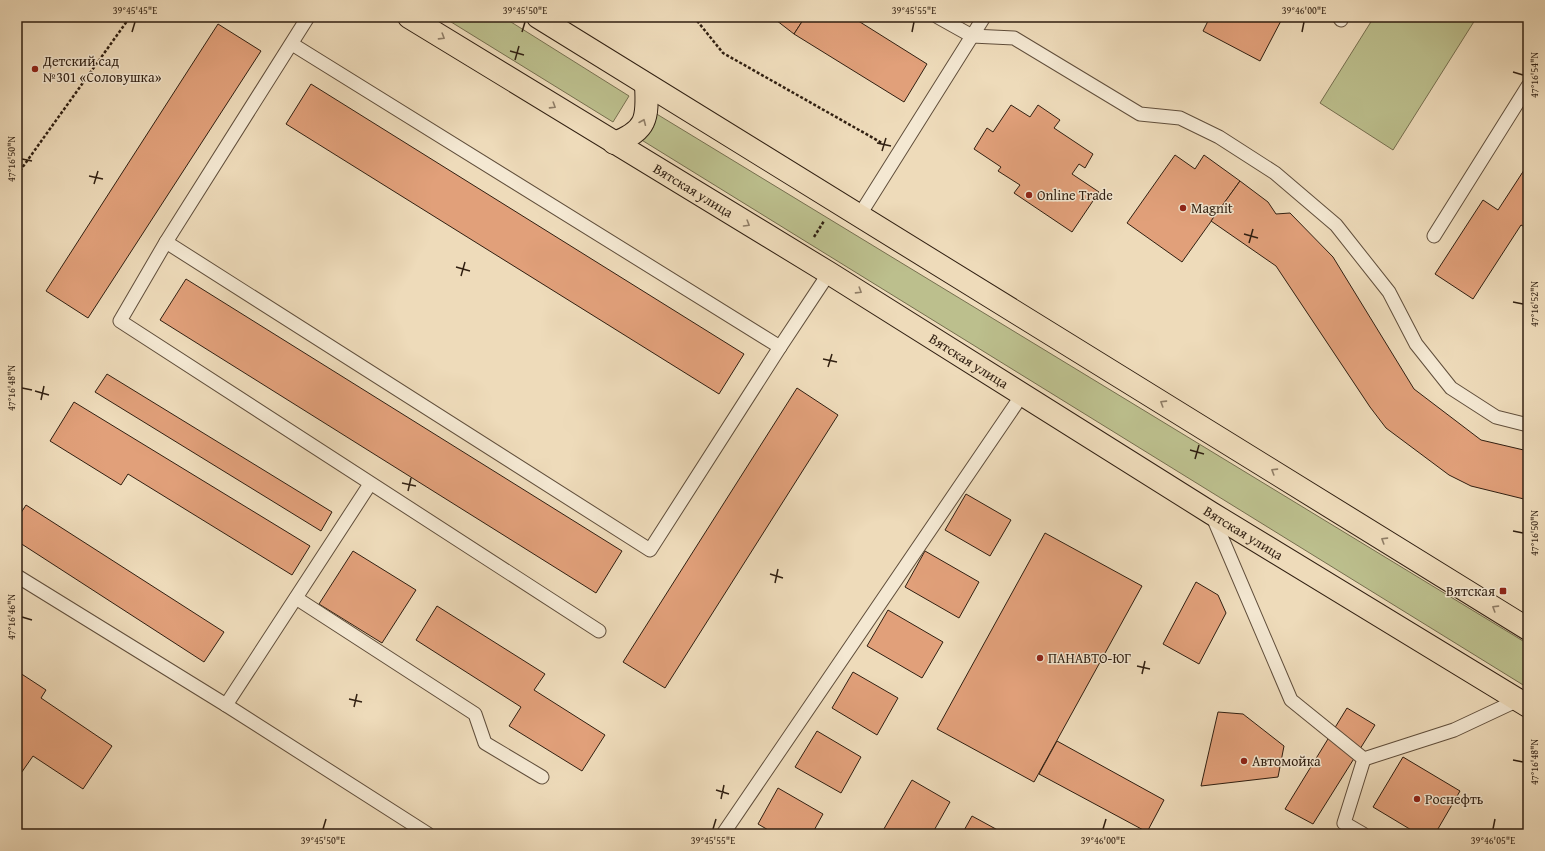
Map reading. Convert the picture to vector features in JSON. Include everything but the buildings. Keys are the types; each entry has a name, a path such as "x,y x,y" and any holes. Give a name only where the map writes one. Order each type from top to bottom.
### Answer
{"main road":[{"name":"Вятская улица","path":"409,17 830,273 1211,513 1523,703"},
{"path":"538,17 1528,629"},
{"path":"614,143 629,138 642,126 647,107 646,85"}],"lane":[{"path":"308,17 166,242 120,321 599,631"},
{"path":"938,17 972,36 1014,38 1140,114 1180,118 1219,137 1275,173 1336,225 1388,292 1416,344 1450,388 1496,417 1528,425"},
{"path":"860,216 898,152 984,17"},
{"path":"292,44 780,347"},
{"path":"1434,236 1528,86"},
{"path":"166,242 650,550 780,347 830,273"},
{"path":"723,834 1022,395"},
{"path":"226,705 370,484"},
{"path":"1211,513 1291,700 1364,759"},
{"path":"17,576 226,705 428,834"},
{"path":"296,598 475,714 485,743 542,777"},
{"path":"1364,759 1454,730 1523,703"},
{"path":"1363,834 1344,823 1364,759"}],"path":[{"path":"17,175 130,17"},
{"path":"694,17 723,53 898,152"},
{"path":"802,257 836,202"}],"green space":[{"path":"443,17 503,17 629,96 613,122"},
{"path":"1374,17 1470,17 1475,20 1393,150 1320,103"},
{"path":"655,113 1528,644 1528,688 640,139"}],"place":[{"name":"Детский сад №301 «Соловушка»","path":"35,69"},
{"name":"Online Trade","path":"1029,195"},
{"name":"Magnit","path":"1183,208"},
{"name":"Вятская","path":"1503,591"},
{"name":"ПАНАВТО-ЮГ","path":"1040,658"},
{"name":"Автомойка","path":"1244,761"},
{"name":"Роснефть","path":"1417,799"}]}
